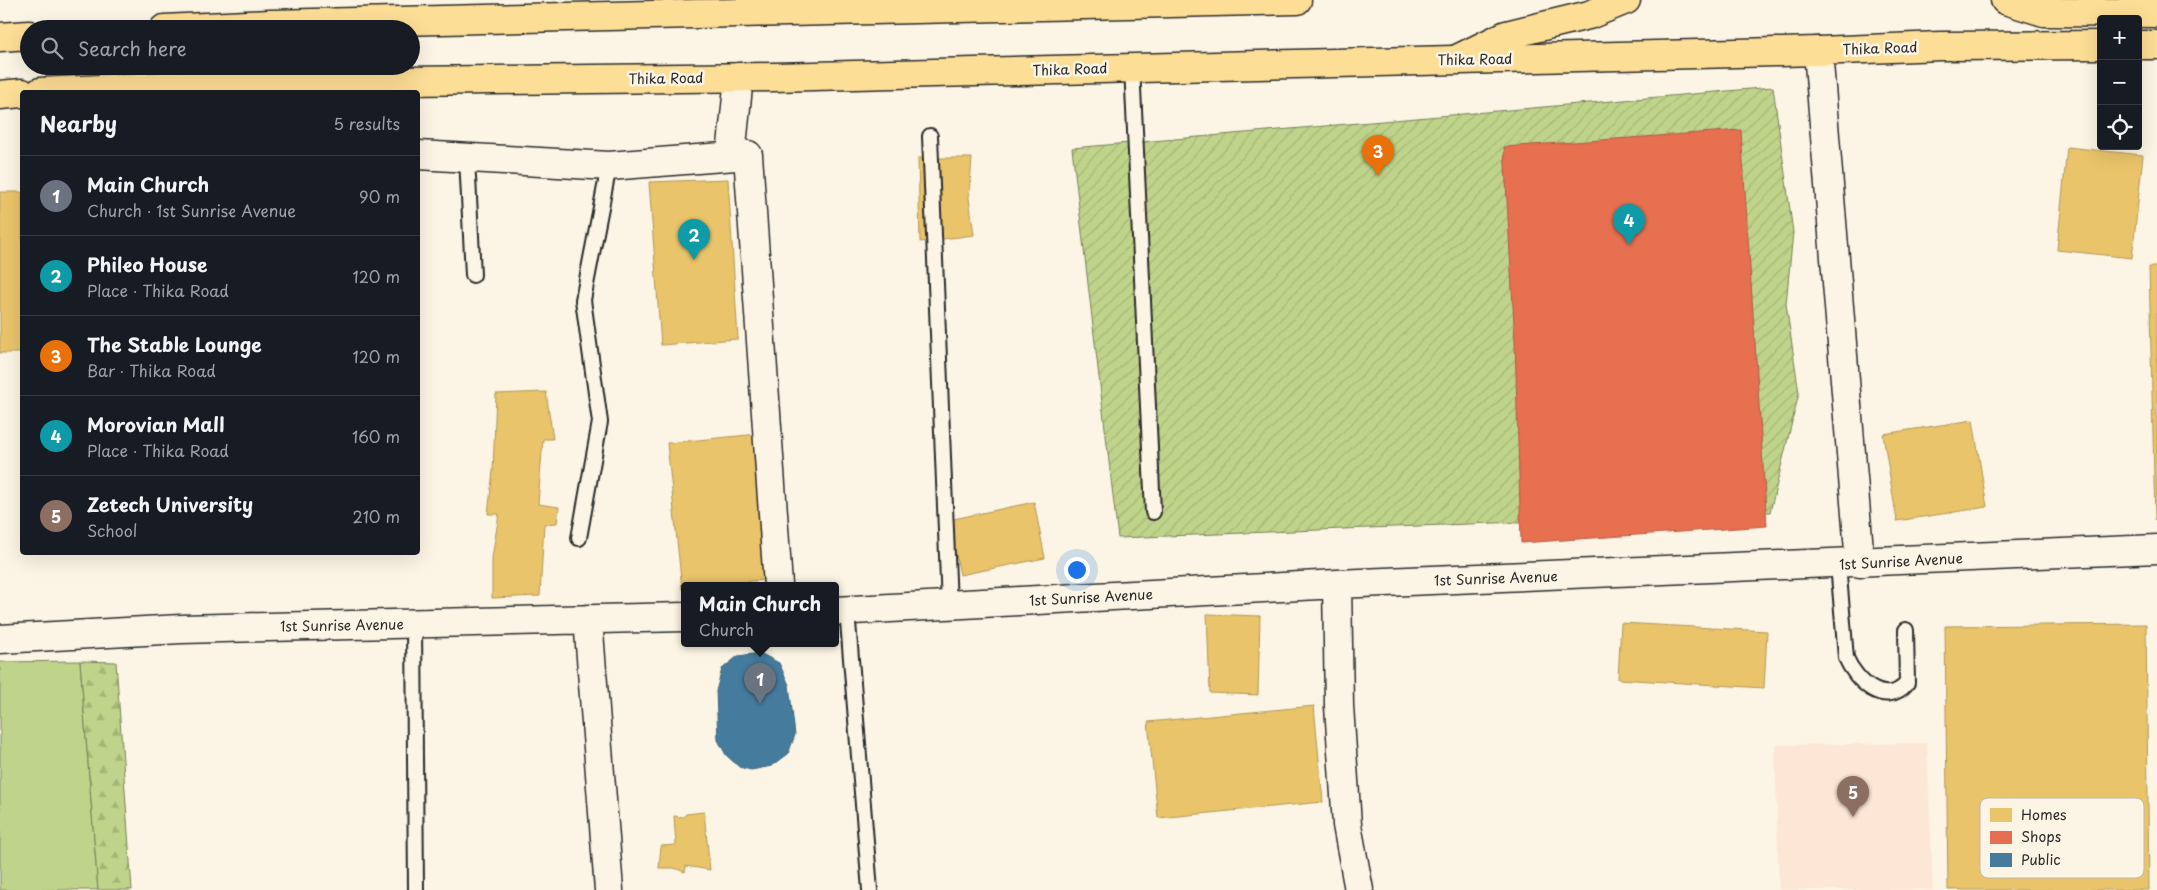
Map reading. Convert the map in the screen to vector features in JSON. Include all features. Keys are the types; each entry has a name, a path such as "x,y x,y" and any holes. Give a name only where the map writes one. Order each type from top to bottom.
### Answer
{"main road":[{"path":"420,20 1297,0"},
{"path":"1457,59 1506,35 1589,15 1626,0"},
{"path":"2005,0 2044,12 2157,14"},
{"path":"0,37 20,36"},
{"name":"Thika Road","path":"132,90 1818,51 1940,46 2097,45"},
{"path":"2142,45 2157,45"},
{"path":"0,95 20,94"}],"street":[{"path":"1818,51 1849,563"},
{"path":"731,156 739,77"},
{"path":"420,155 609,166 748,155 778,582"},
{"name":"1st Sunrise Avenue","path":"841,611 1337,584 2157,549"},
{"path":"1337,584 1339,706 1347,825 1359,890"},
{"name":"1st Sunrise Avenue","path":"0,638 181,629 681,617"},
{"path":"588,619 609,890"}],"lane":[{"path":"1132,67 1153,512"},
{"path":"930,136 949,605"},
{"path":"467,158 473,275"},
{"path":"578,538 600,422 583,300 609,166"},
{"path":"1849,563 1846,658 1852,672 1869,689 1893,693 1902,689 1907,683 1906,630"},
{"path":"841,611 870,890"},
{"path":"414,623 416,890"}],"shaded area":[{"path":"1927,743 1933,890 1779,890 1775,745"}],"green space":[{"path":"1773,87 1793,232 1786,304 1799,393 1770,512 1118,538 1072,148"},
{"path":"80,661 98,890 0,890 0,662"},
{"path":"80,661 116,662 132,890 98,890"}],"building: Homes":[{"path":"2067,147 2143,155 2132,258 2057,250"},
{"path":"918,158 972,158 969,198 974,235 920,242"},
{"path":"728,179 738,339 661,345 649,182"},
{"path":"0,192 20,192 20,353 0,353"},
{"path":"2149,267 2157,267 2157,520 2155,520"},
{"path":"546,392 553,439 543,439 538,504 559,507 557,523 544,524 540,596 492,598 492,558 499,514 488,514 493,471 496,394"},
{"path":"1973,420 1987,507 1897,521 1883,434"},
{"path":"758,434 773,579 744,582 681,582 667,443"},
{"path":"1034,502 1045,558 960,575 949,520"},
{"path":"1207,614 1260,616 1258,695 1210,693"},
{"path":"1621,623 1767,631 1764,688 1618,679"},
{"path":"2146,624 2149,890 1948,890 1945,626"},
{"path":"1314,706 1323,802 1158,818 1148,722"},
{"path":"704,812 710,870 686,866 685,872 674,868 659,868 661,846 676,845 674,816 683,817 686,814"}],"building: Shops":[{"path":"1741,130 1767,526 1521,543 1515,343 1504,147"}],"building: Public":[{"path":"760,653 779,663 789,685 795,735 788,754 772,766 751,770 739,767 726,755 718,740 716,691 722,669 738,656"}],"place":[{"name":"The Stable Lounge","path":"1378,176"},
{"name":"Morovian Mall","path":"1629,245"},
{"name":"Phileo House","path":"694,260"},
{"name":"Main Church","path":"760,704"},
{"name":"Zetech University","path":"1853,817"}]}
